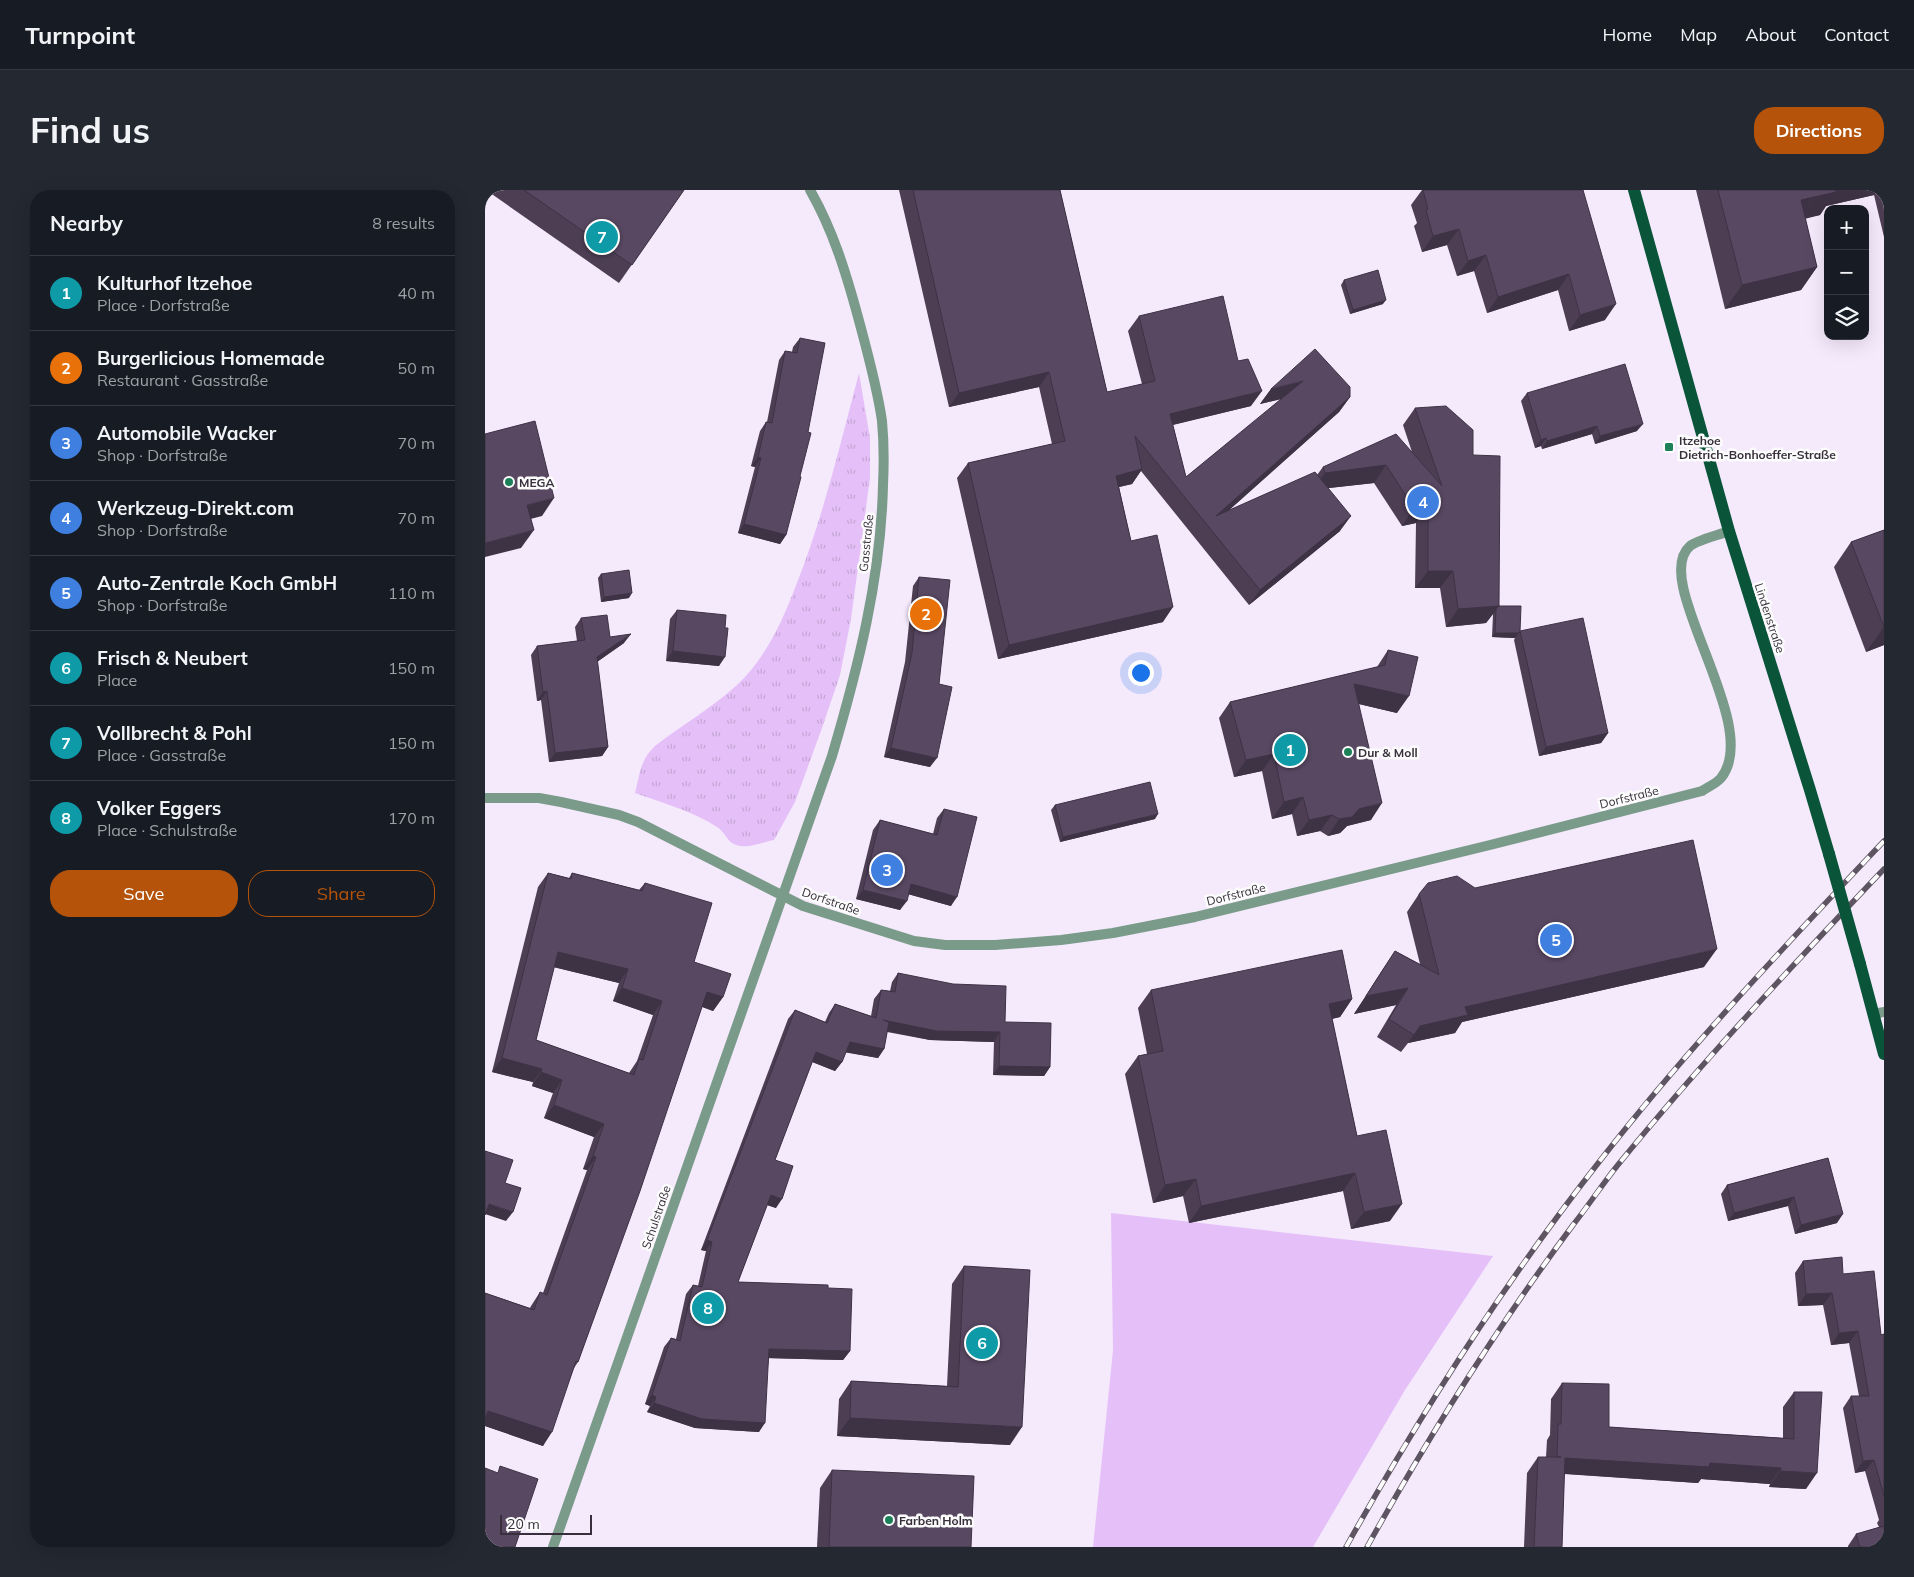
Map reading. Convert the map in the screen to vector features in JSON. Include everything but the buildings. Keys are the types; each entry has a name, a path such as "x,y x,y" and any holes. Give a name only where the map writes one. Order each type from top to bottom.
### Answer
{"main road":[{"name":"Lindenstraße","path":"1634,190 1729,531 1810,790 1860,964 1879,1013 1884,1054"}],"street":[{"name":"Gasstraße","path":"783,896 832,756 852,688 877,570 882,520 884,457 882,428 872,373 845,270 834,238 810,190"},
{"name":"Dorfstraße","path":"485,798 539,798 619,815 638,822 803,906 914,941 945,945 995,945 1061,940 1113,933 1195,916 1490,845 1702,791 1721,778 1728,764 1731,749 1729,730 1710,664 1682,588 1680,568 1683,555 1690,545 1729,531"},
{"name":"Schulstraße","path":"553,1547 783,896"}],"green space":[{"path":"859,373 870,438 870,478 851,619 840,675 795,802 774,840 750,846 736,845 730,842 720,829 698,816 635,793 640,773 643,762 650,751 737,685 756,664 772,640 790,601 814,535"},
{"path":"1111,1213 1493,1256 1405,1390 1313,1547 1093,1547 1113,1350"}],"railway":[{"path":"1346,1547 1404,1447 1465,1350 1530,1254 1599,1162 1702,1038 1884,841"},
{"path":"1367,1547 1439,1423 1491,1342 1611,1173 1714,1052 1884,869"}],"place":[{"name":"Vollbrecht & Pohl","path":"602,237"},
{"name":"Itzehoe Dietrich-Bonhoeffer-Straße","path":"1669,447"},
{"name":"MEGA","path":"509,482"},
{"name":"Werkzeug-Direkt.com","path":"1423,502"},
{"name":"Burgerlicious Homemade","path":"926,614"},
{"name":"Kulturhof Itzehoe","path":"1290,750"},
{"name":"Dur & Moll","path":"1348,752"},
{"name":"Automobile Wacker","path":"887,870"},
{"name":"Auto-Zentrale Koch GmbH","path":"1556,940"},
{"name":"Volker Eggers","path":"708,1308"},
{"name":"Frisch & Neubert","path":"982,1343"},
{"name":"Farben Holm","path":"889,1520"}]}
